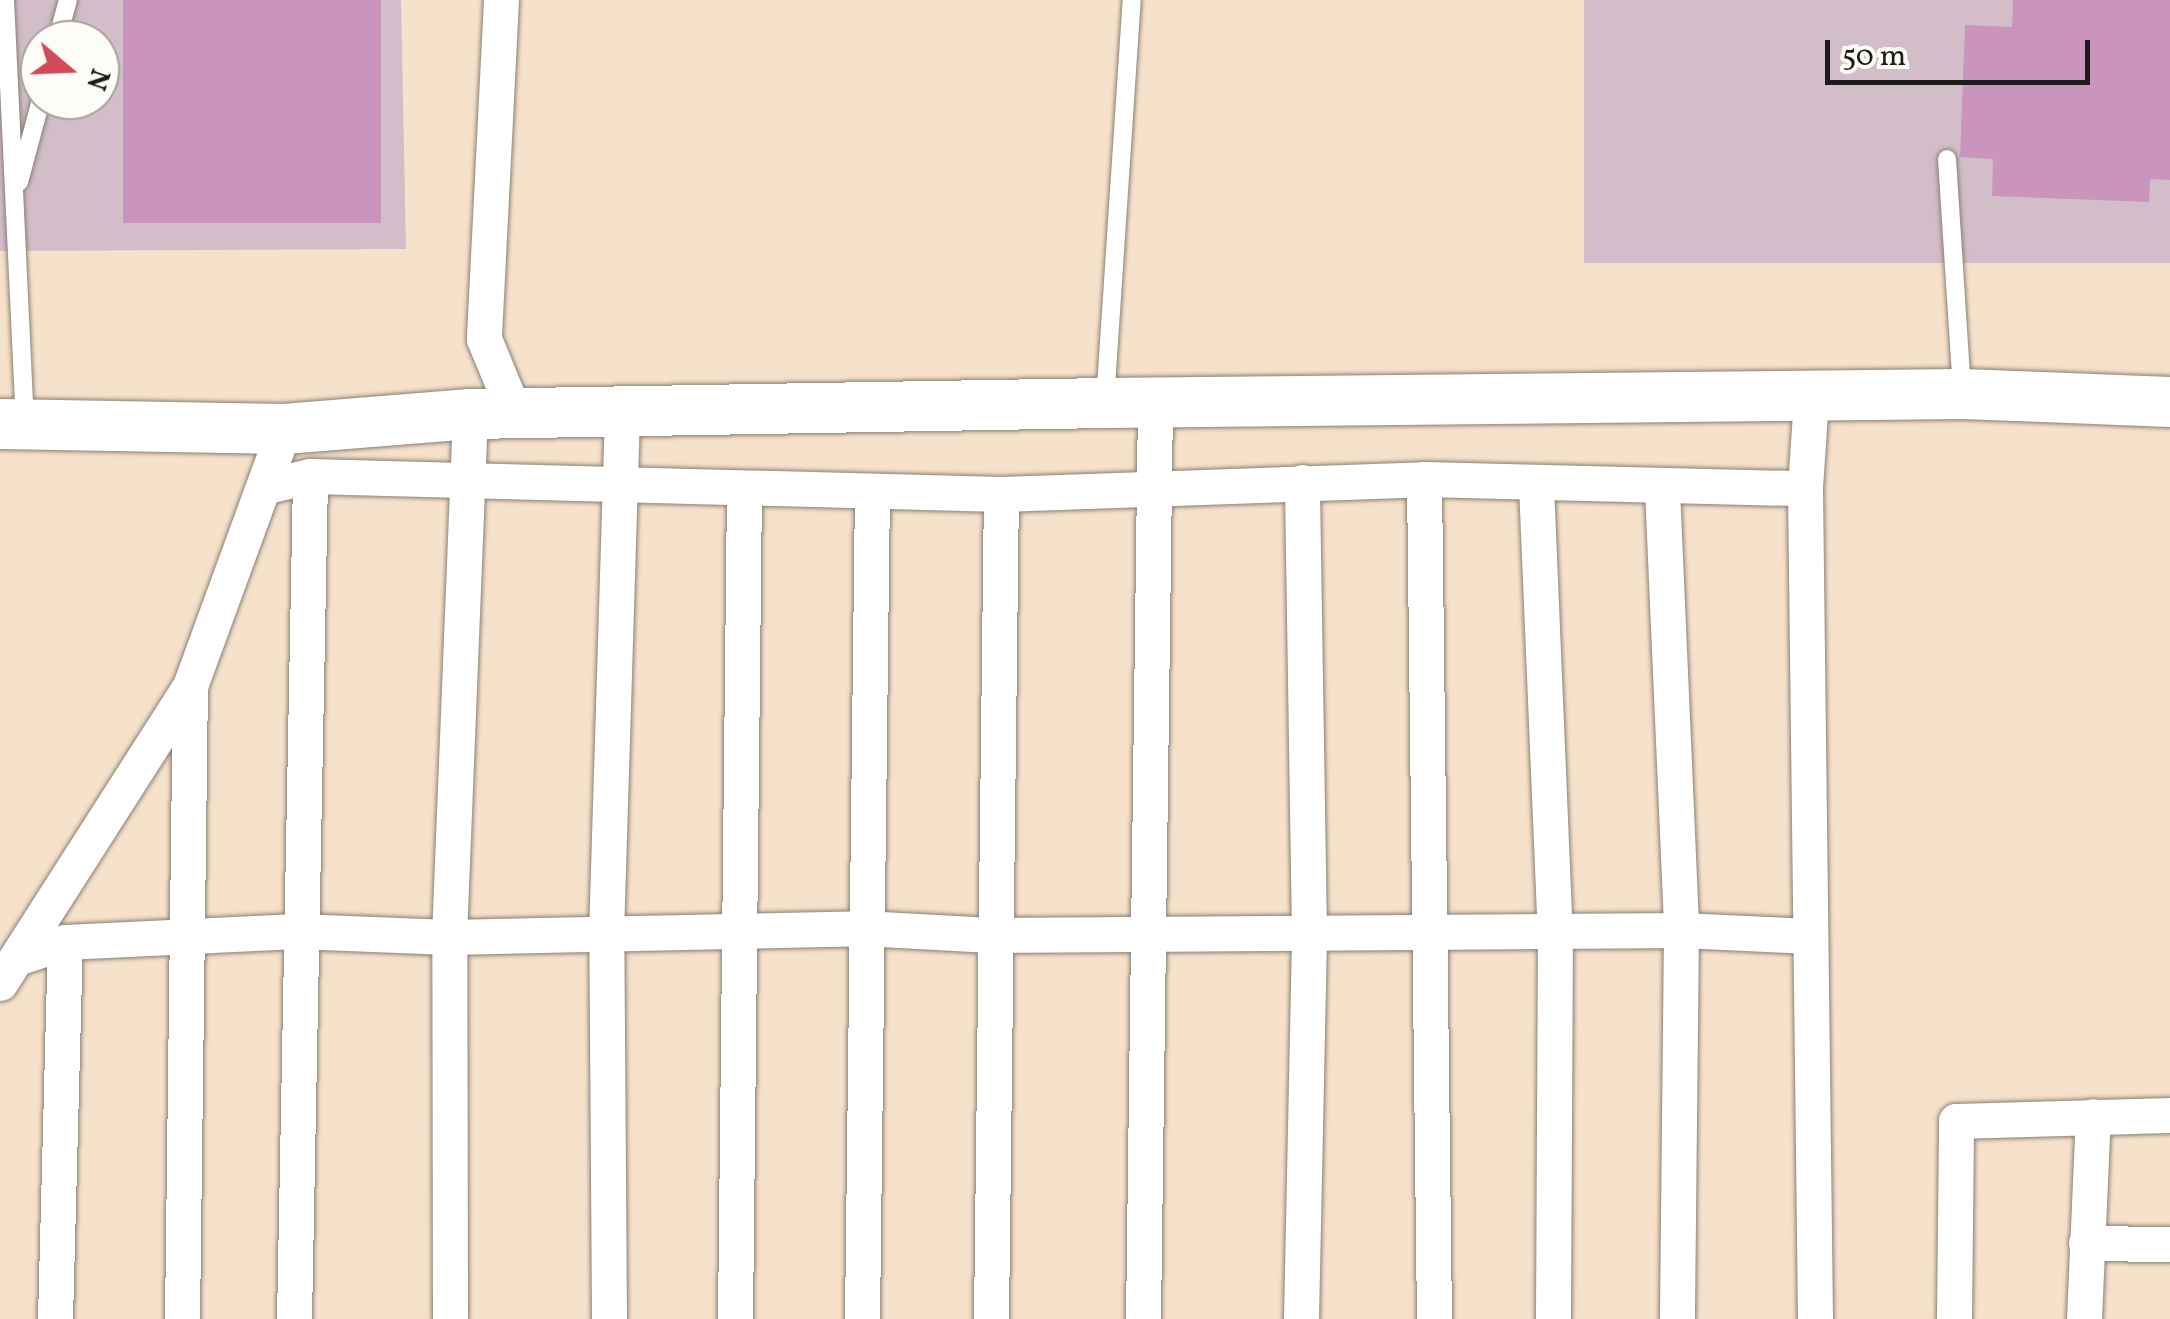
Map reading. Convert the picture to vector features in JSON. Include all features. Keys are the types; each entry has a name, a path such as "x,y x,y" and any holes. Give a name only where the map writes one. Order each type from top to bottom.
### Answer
{"street":[{"path":"450,1319 449,938 470,482 492,414 484,339 500,0"},
{"path":"13,423 284,429 492,414 1105,402 1154,405 1811,399 1962,394 2170,402"},
{"path":"1811,399 1806,488 1815,1319"},
{"path":"1143,1319 1143,932 1154,405"},
{"path":"609,1319 606,934 622,414"},
{"path":"9,971 190,686 268,486 284,429"},
{"path":"268,486 310,476 1001,494 1424,480 1662,489 1806,488"},
{"path":"294,1319 297,931 310,476"},
{"path":"1424,480 1434,1319"},
{"path":"1301,1319 1308,934 1302,482"},
{"path":"1536,485 1555,934 1554,1319"},
{"path":"734,1319 735,935 744,488"},
{"path":"1662,489 1680,930 1677,1319"},
{"path":"862,1319 872,491"},
{"path":"991,1319 991,935 1001,494"},
{"path":"182,1319 190,686"},
{"path":"9,971 64,942 186,932 297,931 449,938 735,935 864,928 991,935 1143,932 1429,936 1680,930 1810,936"},
{"path":"55,1319 64,942"},
{"path":"1954,1319 1956,1121 2170,1115"},
{"path":"2084,1319 2093,1116"},
{"path":"2086,1243 2170,1244"}],"lane":[{"path":"5,0 15,197 13,423"},
{"path":"1105,402 1132,0"},
{"path":"15,197 36,120"},
{"path":"1947,159 1962,394"}],"shaded area":[{"path":"0,0 401,0 406,249 0,251"},
{"path":"1584,0 2170,0 2170,263 1584,263"}],"building":[{"path":"123,0 381,0 381,223 123,223"},
{"path":"2013,0 2170,0 2170,180 2150,179 2149,202 1992,196 1993,159 1960,157 1965,25 2012,27"}]}
